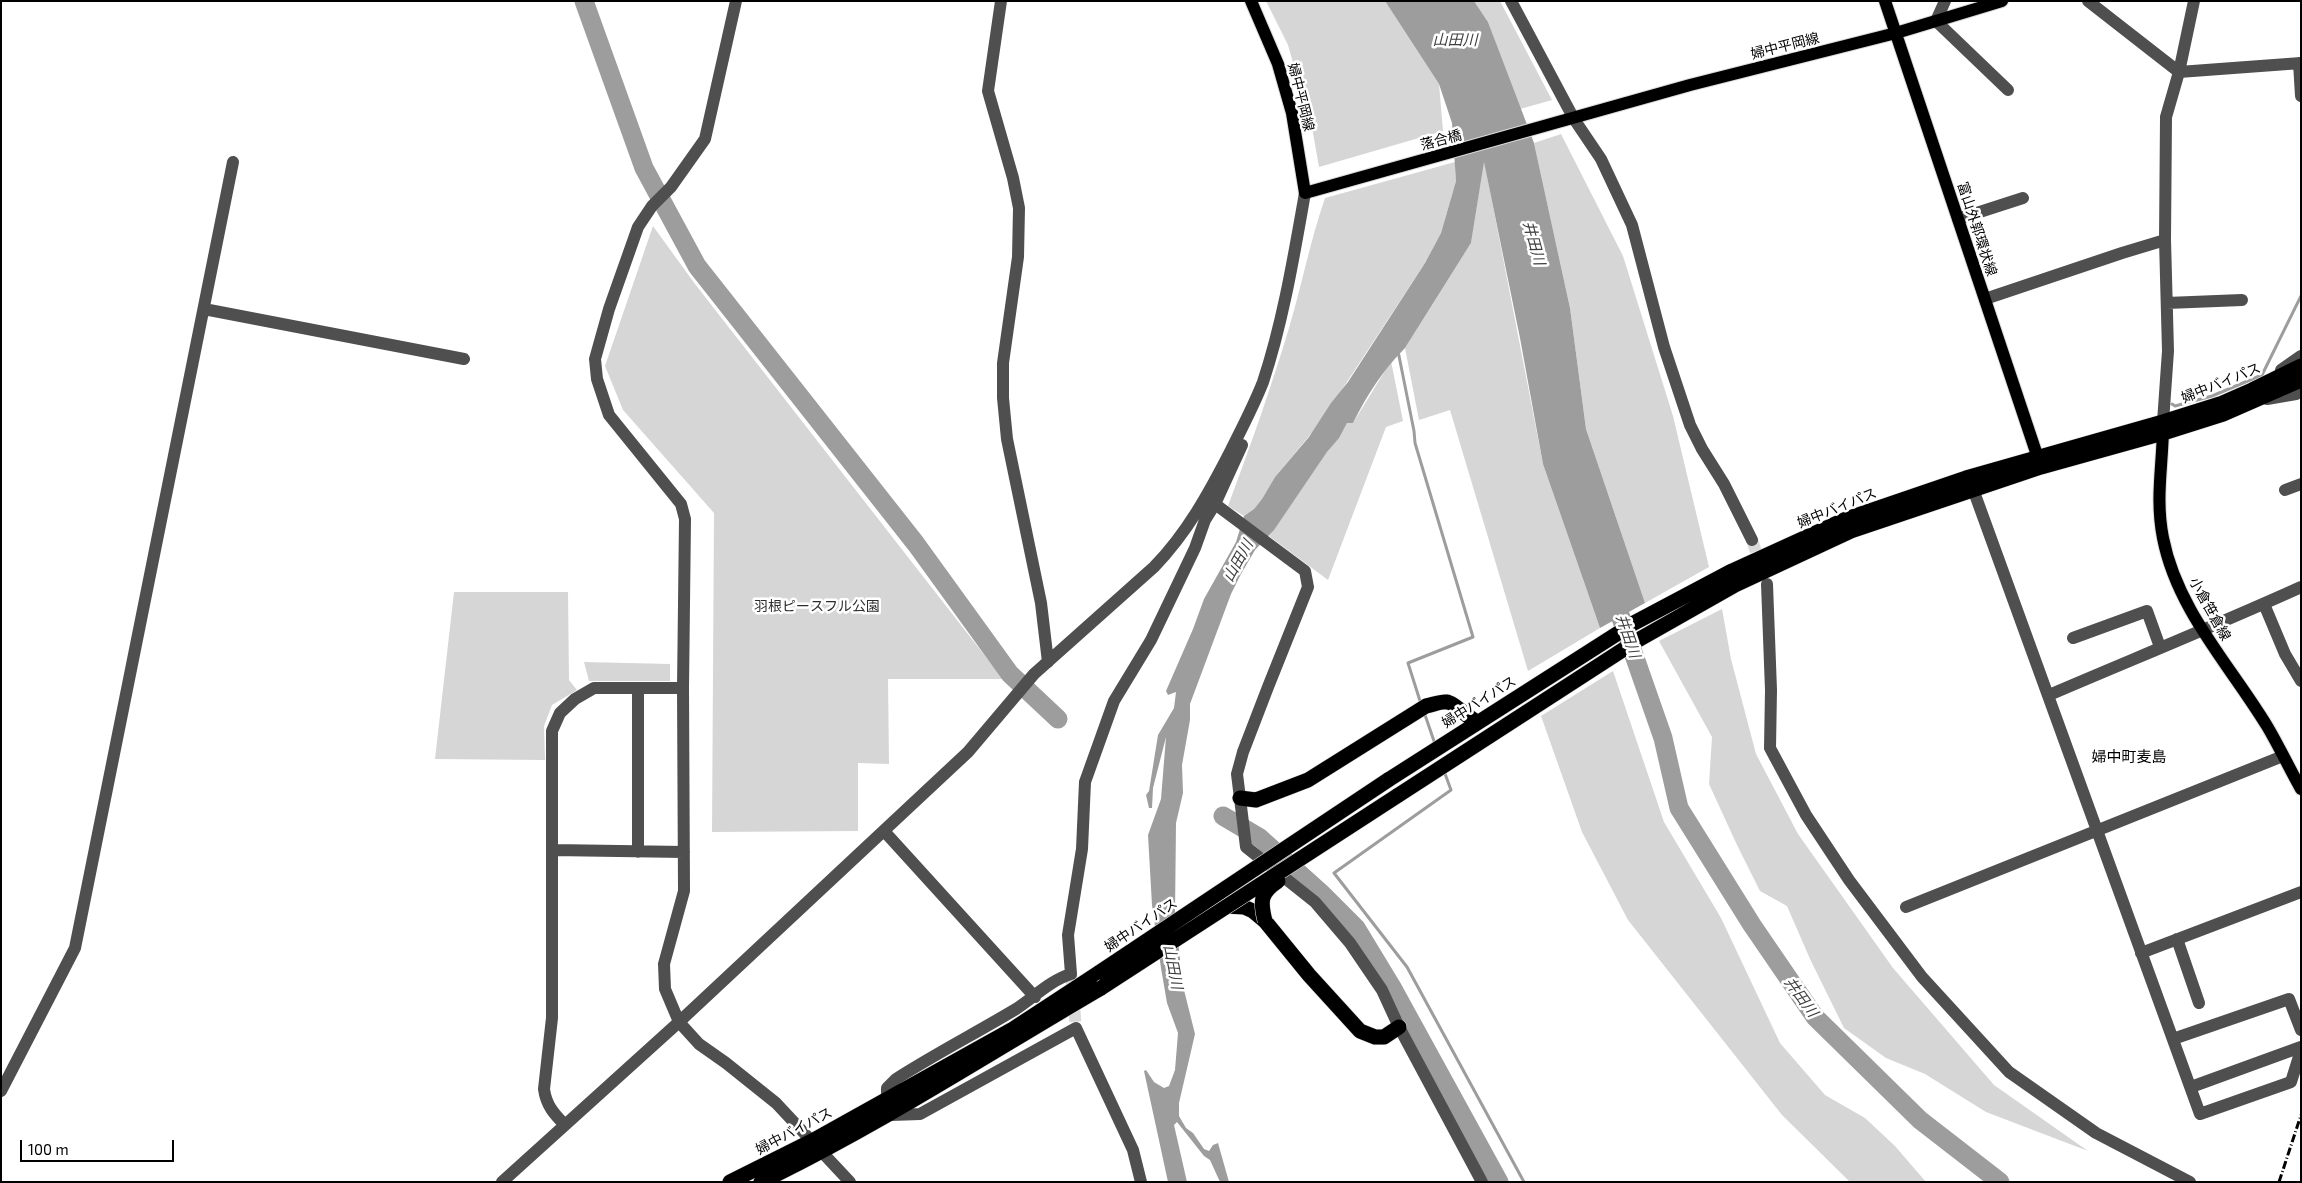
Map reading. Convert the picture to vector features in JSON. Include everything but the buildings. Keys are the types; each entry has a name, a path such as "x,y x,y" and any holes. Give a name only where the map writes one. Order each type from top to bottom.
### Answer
{"highway":[{"name":"婦中バイパス","path":"2255,395 2301,366"},
{"name":"婦中バイパス","path":"761,1182 823,1152 891,1115 1101,988 1734,578 1846,519 1966,478 2040,461 2163,428 2301,380"},
{"name":"婦中バイパス","path":"730,1182 812,1141 1013,1029 1388,780 1634,623 1734,578 1851,531 1973,490 2040,461"},
{"path":"1240,804 1256,800 1308,780 1426,706 1446,702 1454,704 1466,716 1477,722"},
{"path":"1388,780 1416,756 1446,737 1452,729 1453,720 1451,713 1442,708 1426,706"},
{"path":"1265,921 1262,900 1266,890 1312,858 1334,837"},
{"path":"1226,906 1244,907 1265,921 1309,975 1360,1031 1374,1038 1384,1037 1399,1027"}],"main road":[{"name":"婦中平岡線","path":"1251,1 1278,64 1290,105 1310,191"},
{"name":"富山外郭環状線","path":"1885,1 2040,461"},
{"name":"婦中平岡線","path":"1574,119 1690,86 1896,33 2002,1"},
{"name":"落合橋","path":"1310,191 1574,119"},
{"name":"小倉笹倉線","path":"2163,428 2158,488 2163,538 2173,574 2202,631 2267,726 2301,789"}],"street":[{"path":"736,1 705,139 671,187 652,206 638,227 609,309 595,359 597,378 609,414 680,504 685,519 683,688 684,891 664,964 665,989 679,1022 699,1044 776,1103 850,1182"},
{"path":"1001,1 988,91 1020,208 1018,257 1003,363 1003,398 1007,439 1041,603 1048,662"},
{"path":"1511,1 1574,119 1600,159 1632,225 1664,347 1690,425 1702,449 1724,484 1752,540"},
{"path":"1945,1 1936,21 2008,90"},
{"path":"2088,1 2179,72 2300,63 2301,96"},
{"path":"2163,428 2168,351 2165,240 2166,117 2179,72 2194,1"},
{"path":"1,1091 75,948 233,162"},
{"path":"502,1182 679,1022 968,752 1034,674 1173,548 1204,503 1245,423 1262,382 1277,330 1310,191"},
{"path":"1958,219 2023,198"},
{"path":"1985,300 2165,240"},
{"path":"2167,303 2242,300"},
{"path":"204,309 464,359"},
{"path":"2255,395 2301,356"},
{"path":"2255,395 2296,394 2301,391"},
{"path":"887,1099 887,1088 896,1078 1035,997 1060,977 1071,974 1068,935 1082,849 1085,782 1114,701 1151,640 1195,548 1205,520 1217,505 1246,438 1245,423"},
{"path":"2285,490 2301,484"},
{"path":"1973,490 2200,1114 2291,1082 2301,1048"},
{"path":"1217,505 1305,571 1308,587 1243,752 1237,774 1246,847 1315,902 1350,944 1382,990 1399,1027 1482,1182"},
{"path":"1767,584 1771,690 1770,748 1806,815 1849,880 1922,977 2009,1072 2096,1133 2190,1182"},
{"path":"2049,695 2301,587"},
{"path":"2264,604 2284,654 2301,681"},
{"path":"2073,638 2147,611 2160,647"},
{"path":"565,1125 551,1111 545,1100 544,1089 552,1018 552,731 560,713 575,699 594,688 683,688"},
{"path":"638,688 638,852"},
{"path":"1906,907 2283,756"},
{"path":"884,831 1035,997"},
{"path":"552,850 684,852"},
{"path":"2141,953 2301,892"},
{"path":"2177,939 2199,1003"},
{"path":"2173,1038 2288,999 2301,1030"},
{"path":"891,1115 920,1114 1076,1028 1134,1150 1141,1182"},
{"path":"2190,1087 2301,1048"}],"green space":[{"path":"1266,1 1385,1 1439,84 1443,131 1319,167 1313,133 1288,45"},
{"path":"1474,1 1500,1 1552,100 1520,109 1488,22"},
{"path":"1561,134 1623,256 1673,416 1709,567 1645,603 1586,429 1570,308 1534,143"},
{"path":"1484,160 1543,464 1600,628 1528,671 1450,410 1419,420 1405,348 1471,243"},
{"path":"1455,162 1456,181 1441,233 1425,263 1320,423 1275,477 1254,509 1244,516 1228,506 1260,417 1294,312 1325,198"},
{"name":"羽根ピースフル公園","path":"653,226 695,284 1003,679 888,679 889,764 858,763 858,831 712,832 714,513 623,410 605,366"},
{"path":"1391,361 1403,421 1386,427 1328,580 1269,536 1347,423 1353,423"},
{"path":"454,592 568,592 569,680 577,690 552,705 544,726 545,760 435,759"},
{"path":"1722,609 1731,659 1756,754 1798,834 1893,968 1994,1085 2088,1151 1986,1112 1925,1074 1886,1058 1844,1028 1810,959 1787,906 1760,891 1737,845 1709,784 1712,737 1659,641"},
{"path":"584,662 670,664 670,681 589,681"},
{"path":"1613,671 1664,822 1721,918 1780,1043 1825,1095 1865,1118 1895,1146 1926,1182 1850,1182 1782,1115 1628,920 1582,832 1541,716"}],"water":[{"name":"山田川","path":"1385,1 1474,1 1488,22 1534,143 1570,308 1586,429 1645,603 1600,628 1543,464 1520,338 1484,162 1471,243 1405,348 1376,383 1353,423 1347,423 1339,438 1327,452 1274,530 1255,550 1231,594 1190,704 1190,720 1182,765 1183,793 1176,823 1175,913 1183,986 1195,1034 1179,1103 1179,1116 1186,1128 1193,1133 1204,1149 1209,1151 1213,1145 1218,1143 1229,1182 1220,1182 1210,1160 1204,1156 1177,1122 1174,1125 1187,1182 1168,1182 1144,1071 1146,1070 1154,1082 1164,1088 1169,1086 1175,1070 1178,1033 1167,1003 1161,968 1152,905 1148,835 1161,799 1166,737 1153,788 1152,808 1149,808 1146,795 1149,791 1158,735 1174,708 1176,692 1168,695 1166,691 1204,599 1236,542 1244,516 1254,509 1275,477 1309,437 1331,403 1348,382 1425,263 1441,233 1456,181 1452,123 1439,84"}],"waterway":[{"path":"584,1 644,168 697,266 916,544 1010,674 1058,719"},
{"path":"2172,404 2175,406 2212,396 2262,375 2301,296"},
{"path":"1398,351 1415,443 1473,637 1408,663 1421,704"},
{"name":"井田川","path":"1612,592 1663,738 1679,808 1752,925 1815,1017 1920,1120 2000,1182"},
{"path":"1424,712 1435,744"},
{"path":"1444,771 1451,790 1334,873 1407,967 1524,1182"},
{"name":"山田川","path":"1223,816 1260,838 1321,893 1356,928 1393,989 1499,1182"}],"tunnel":[{"path":"1752,540 1761,567"},
{"path":"1071,974 1076,1028"}],"railway":[{"path":"2279,1182 2301,1115"}],"district":[{"name":"婦中町麦島","path":"2129,757"}]}
